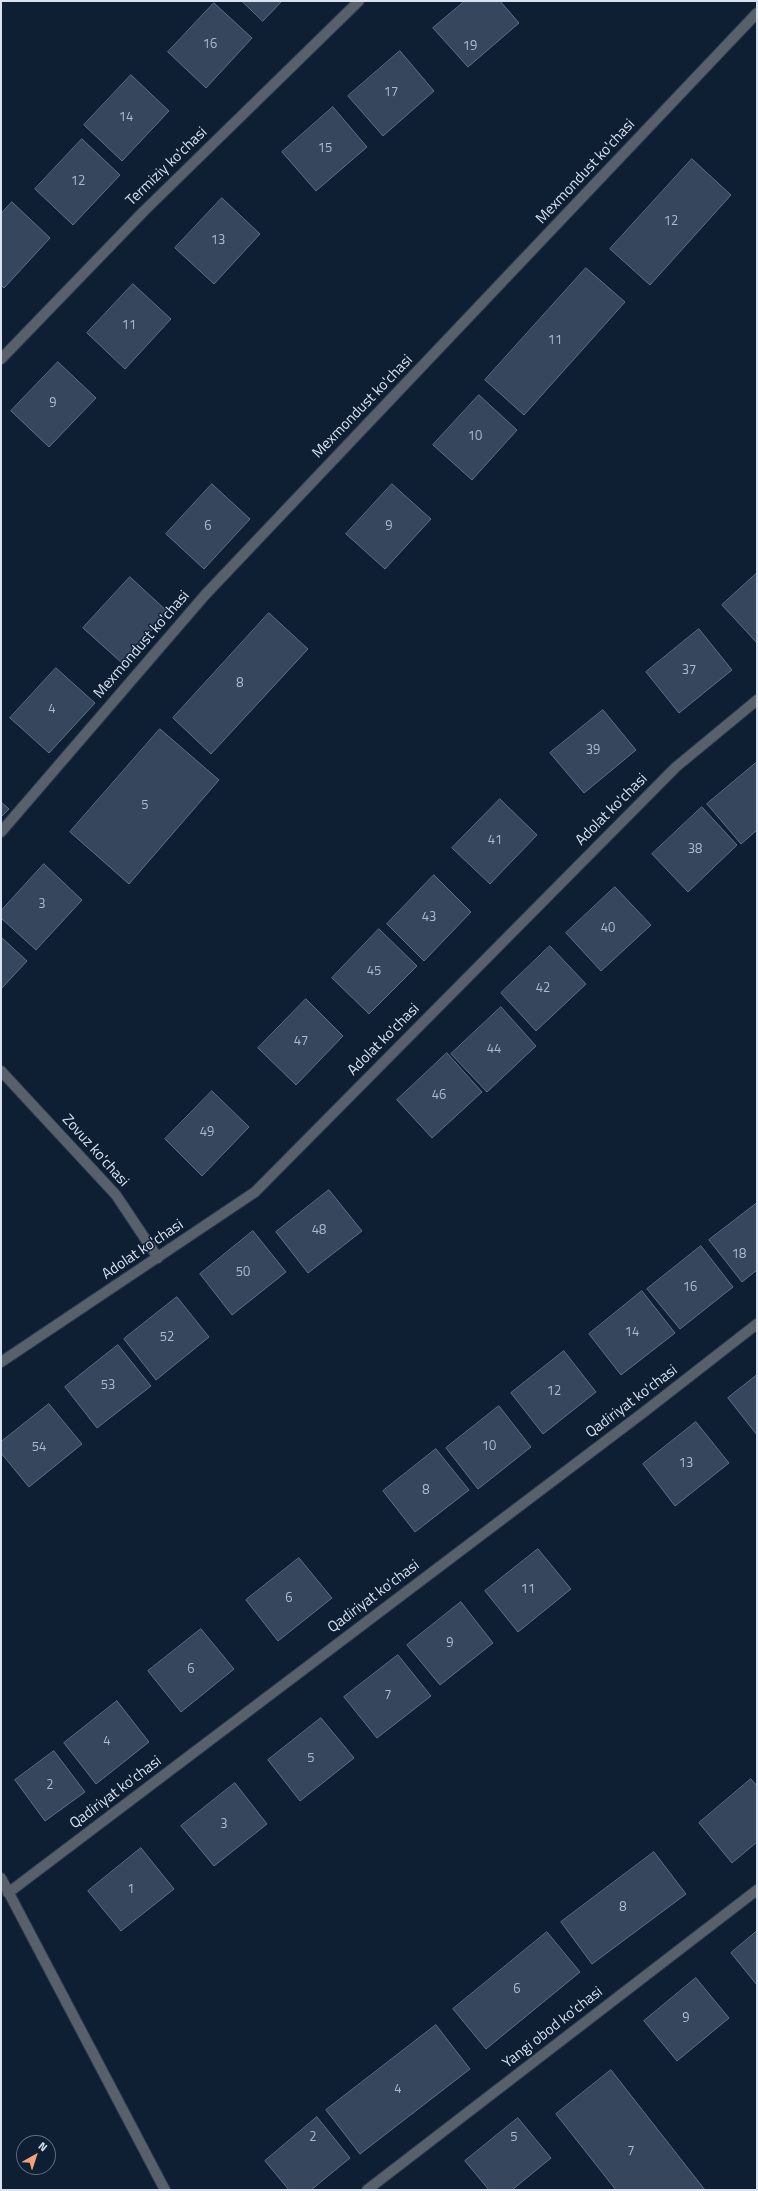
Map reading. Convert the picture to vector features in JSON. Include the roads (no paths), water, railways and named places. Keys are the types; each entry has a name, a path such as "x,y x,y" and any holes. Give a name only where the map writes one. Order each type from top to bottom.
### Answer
{"street":[{"name":"Termiziy ko'chasi","path":"1,359 144,211 359,1"},
{"name":"Mexmondust ko'chasi","path":"1,832 205,595 757,13"},
{"name":"Adolat ko'chasi","path":"1,1362 255,1192 676,767 757,700"},
{"name":"Zovuz ko'chasi","path":"1,1071 116,1196 158,1258"},
{"name":"Qadiriyat ko'chasi","path":"8,1893 632,1421 757,1324"},
{"path":"1,1878 164,2190"},
{"name":"Yangi obod ko'chasi","path":"367,2190 757,1890"}]}
